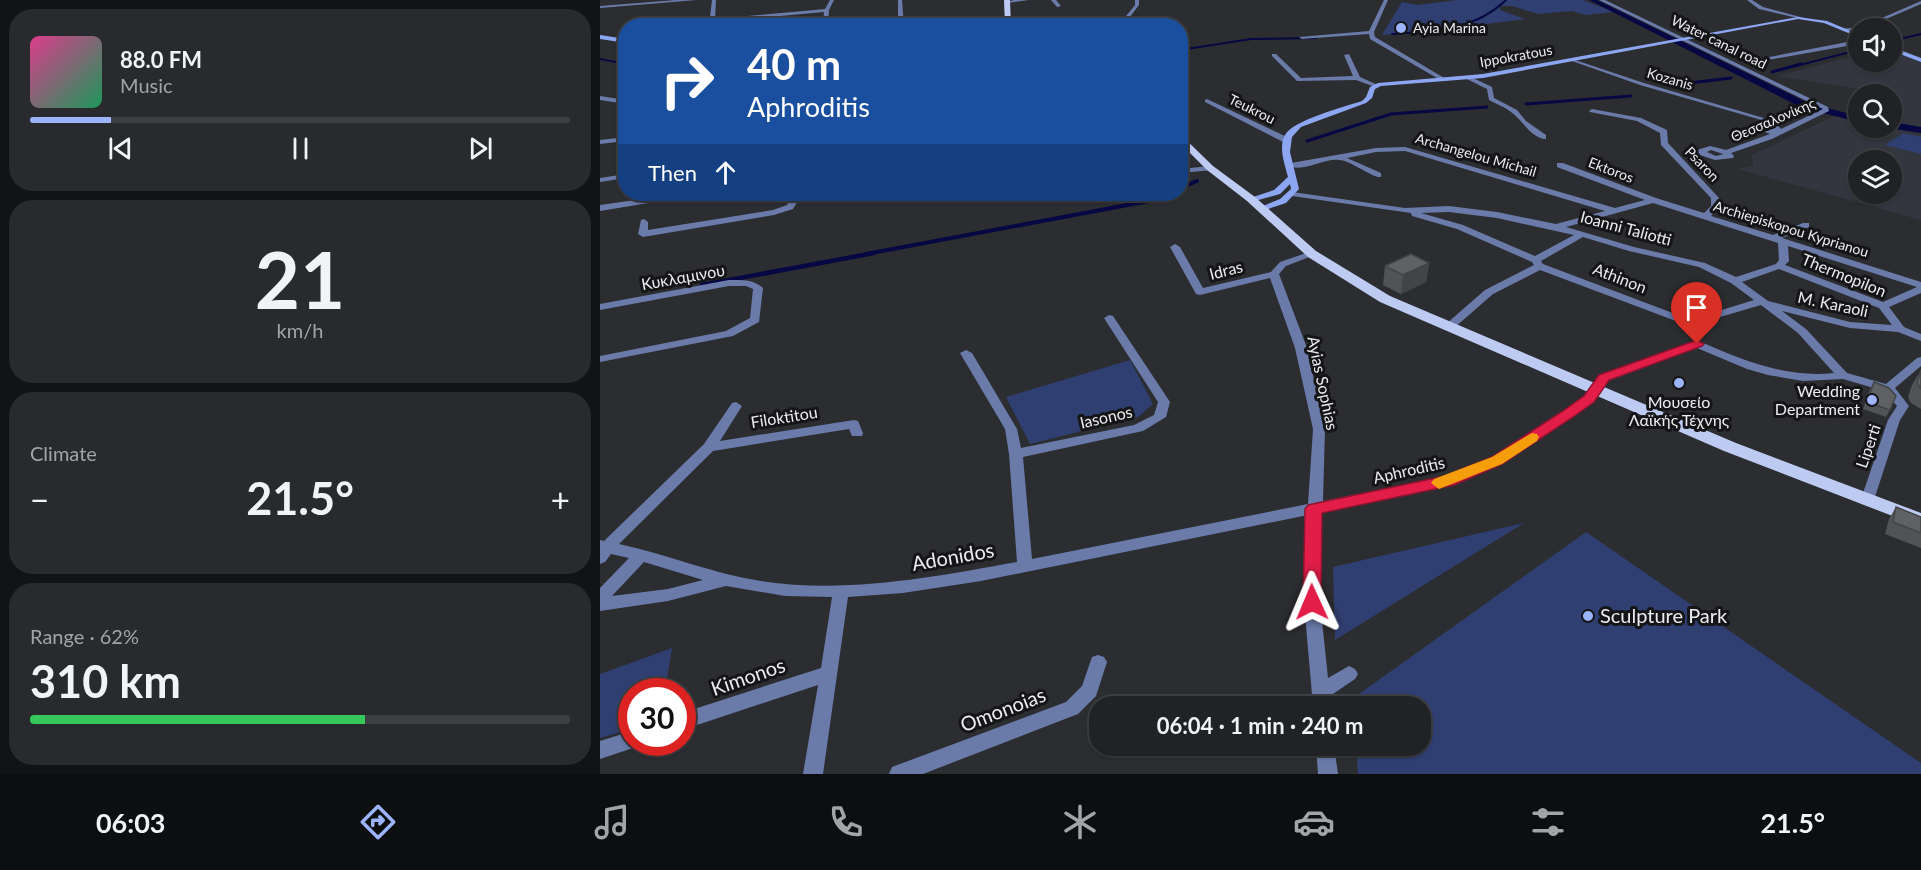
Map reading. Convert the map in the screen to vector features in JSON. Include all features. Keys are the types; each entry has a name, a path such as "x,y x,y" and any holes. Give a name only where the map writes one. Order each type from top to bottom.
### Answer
{"main road":[{"path":"1007,1 1008,18"},
{"path":"1188,146 1210,168 1262,208 1312,254 1385,298 1730,447 1921,520"}],"street":[{"path":"600,7 695,0"},
{"path":"712,18 714,0"},
{"path":"826,18 827,10 832,0"},
{"path":"900,0 901,18"},
{"path":"1007,1 1027,0"},
{"path":"1053,0 1059,6"},
{"path":"1128,18 1137,5 1137,0"},
{"path":"1371,33 1386,0"},
{"name":"Water canal road","path":"1601,0 1824,110"},
{"path":"1749,0 1761,8 1848,32"},
{"path":"1843,30 1862,27 1921,2"},
{"path":"756,18 827,10"},
{"name":"Ippokratous","path":"1375,85 1469,78 1790,19 1806,19"},
{"path":"1302,37 1371,33"},
{"path":"1371,33 1378,44 1414,60 1444,80"},
{"path":"600,37 618,40"},
{"path":"1762,59 1848,44"},
{"path":"1902,53 1921,60"},
{"path":"1274,55 1299,80 1357,78 1375,85 1364,102 1299,126 1286,140 1286,152 1297,196"},
{"path":"1347,55 1357,78"},
{"name":"Kozanis","path":"1574,60 1642,84 1760,118 1772,122 1778,128"},
{"path":"1469,78 1490,88 1491,99 1515,111 1524,122 1543,137"},
{"path":"600,98 618,101"},
{"name":"Teukrou","path":"1207,101 1286,140"},
{"name":"Θεσσαλονίκης","path":"1778,128 1723,151 1805,121 1824,110"},
{"name":"Psaron","path":"1592,111 1635,118 1654,124 1664,132 1664,143 1715,198 1715,206 1705,217"},
{"name":"Kozanis","path":"1760,118 1805,121"},
{"path":"600,142 618,140"},
{"name":"Archangelou Michail","path":"1291,165 1383,148 1417,151 1616,211"},
{"path":"1340,157 1378,175"},
{"name":"Ektoros","path":"1560,165 1653,200"},
{"path":"1188,170 1210,168"},
{"path":"600,180 618,177"},
{"path":"1251,199 1276,192 1293,177"},
{"path":"1287,205 1297,196"},
{"path":"1262,208 1297,196"},
{"name":"Ioanni Taliotti","path":"1297,196 1405,211 1471,211 1557,226 1632,249 1692,262 1735,281 1760,302 1802,331 1843,375"},
{"path":"1557,226 1653,200"},
{"name":"Archiepiskopou Kyprianou","path":"1653,200 1921,287"},
{"path":"600,208 645,201"},
{"path":"644,222 643,234 774,212 790,207 794,201"},
{"name":"Athinon","path":"1405,211 1460,227 1538,263 1700,327"},
{"path":"1772,238 1806,225"},
{"path":"1450,326 1489,292 1582,234"},
{"path":"1735,281 1779,266 1784,261 1784,242"},
{"name":"Idras","path":"1175,247 1200,292 1274,274"},
{"path":"1274,274 1283,264 1312,254"},
{"name":"Thermopilon","path":"1779,266 1883,306 1900,329"},
{"name":"Ayias Sophias","path":"1274,274 1301,348 1319,429 1311,592 1322,696"},
{"name":"Κυκλαμινου","path":"600,307 729,283 748,283 758,288 755,320 743,328 729,334 600,359"},
{"path":"1883,306 1921,287"},
{"path":"1760,302 1716,315 1700,327 1697,344 1760,371 1776,375 1814,379 1843,375 1887,388 1921,360"},
{"name":"M. Karaoli","path":"1760,302 1850,325 1900,329"},
{"name":"Iasonos","path":"1016,454 1138,428 1160,417 1164,402 1109,318"},
{"path":"1900,329 1921,338"},
{"name":"Aphroditis","path":"1314,509 1449,481 1497,460 1568,414 1589,399 1604,378 1697,344"},
{"path":"966,353 1011,429 1016,454 1025,566"},
{"name":"Liperti","path":"1869,499 1894,420 1903,406 1887,388"},
{"name":"Filoktitou","path":"602,550 709,447 736,406"},
{"name":"Filoktitou","path":"709,447 854,424 857,433"},
{"name":"Adonidos","path":"602,550 639,557 723,581 783,590 841,592 902,587 1025,566 1314,509"},
{"path":"600,598 639,557"},
{"path":"600,604 668,595 723,581"},
{"path":"813,774 841,592"},
{"name":"Omonoias","path":"899,774 1072,708 1090,690 1098,662"},
{"name":"Kimonos","path":"696,717 827,674"},
{"path":"1325,696 1349,674"},
{"path":"600,750 618,744"},
{"path":"1326,756 1328,774"}],"shaded area":[{"path":"1457,0 1583,0 1614,12 1585,15 1572,11 1538,14 1512,6 1500,6 1500,10 1525,19 1382,35 1402,2 1417,5"},
{"path":"1902,54 1921,61 1921,128 1902,124 1902,84 1848,84 1848,87 1777,76 1848,58 1848,72 1902,72"},
{"path":"1834,116 1848,120 1848,138 1902,138 1902,131 1921,134 1921,220 1864,204 1902,204 1902,150 1848,150 1848,200 1738,169 1753,166 1752,155"},
{"path":"1902,134 1921,137 1921,154 1885,145 1896,138 1902,138"},
{"path":"1130,360 1153,404 1138,417 1030,444 1006,397"},
{"path":"1524,523 1335,640 1333,567"},
{"name":"Sculpture Park","path":"1586,532 1921,763 1921,774 1358,774 1357,756 1431,756 1431,696 1356,696"},
{"path":"672,648 667,678 618,678 618,733 600,738 600,674"}],"building":[{"path":"1411,254 1429,263 1403,275 1385,266"},
{"path":"1921,370 1921,389 1917,383"},
{"path":"1874,382 1889,388 1896,396 1890,410 1867,402"},
{"path":"1896,507 1921,517 1921,533 1893,522"}],"waterway":[{"path":"1392,34 1438,30 1467,24 1481,18 1506,0"},
{"path":"1592,0 1804,105 1848,116"},
{"path":"1902,39 1921,34"},
{"path":"1188,49 1251,39 1316,38"},
{"path":"1796,66 1848,53"},
{"path":"600,59 618,62"},
{"path":"1772,72 1801,64"},
{"path":"1689,83 1731,78"},
{"path":"1526,104 1631,96"},
{"path":"1307,141 1391,114 1487,107"},
{"path":"1902,127 1921,130"},
{"path":"1188,185 1197,181"},
{"path":"866,254 1149,201"},
{"path":"702,285 874,253"}],"slow traffic":[{"path":"1439,483 1449,481 1497,460 1532,437"}],"place":[{"name":"Ayia Marina","path":"1401,28"},
{"name":"Μουσείο Λαϊκής Τέχνης","path":"1679,383"},
{"name":"Wedding Department","path":"1872,400"},
{"name":"Sculpture Park","path":"1588,616"}],"route":[{"path":"1312,602 1314,509 1449,481 1497,460 1568,414 1589,399 1604,378 1697,344"}]}
